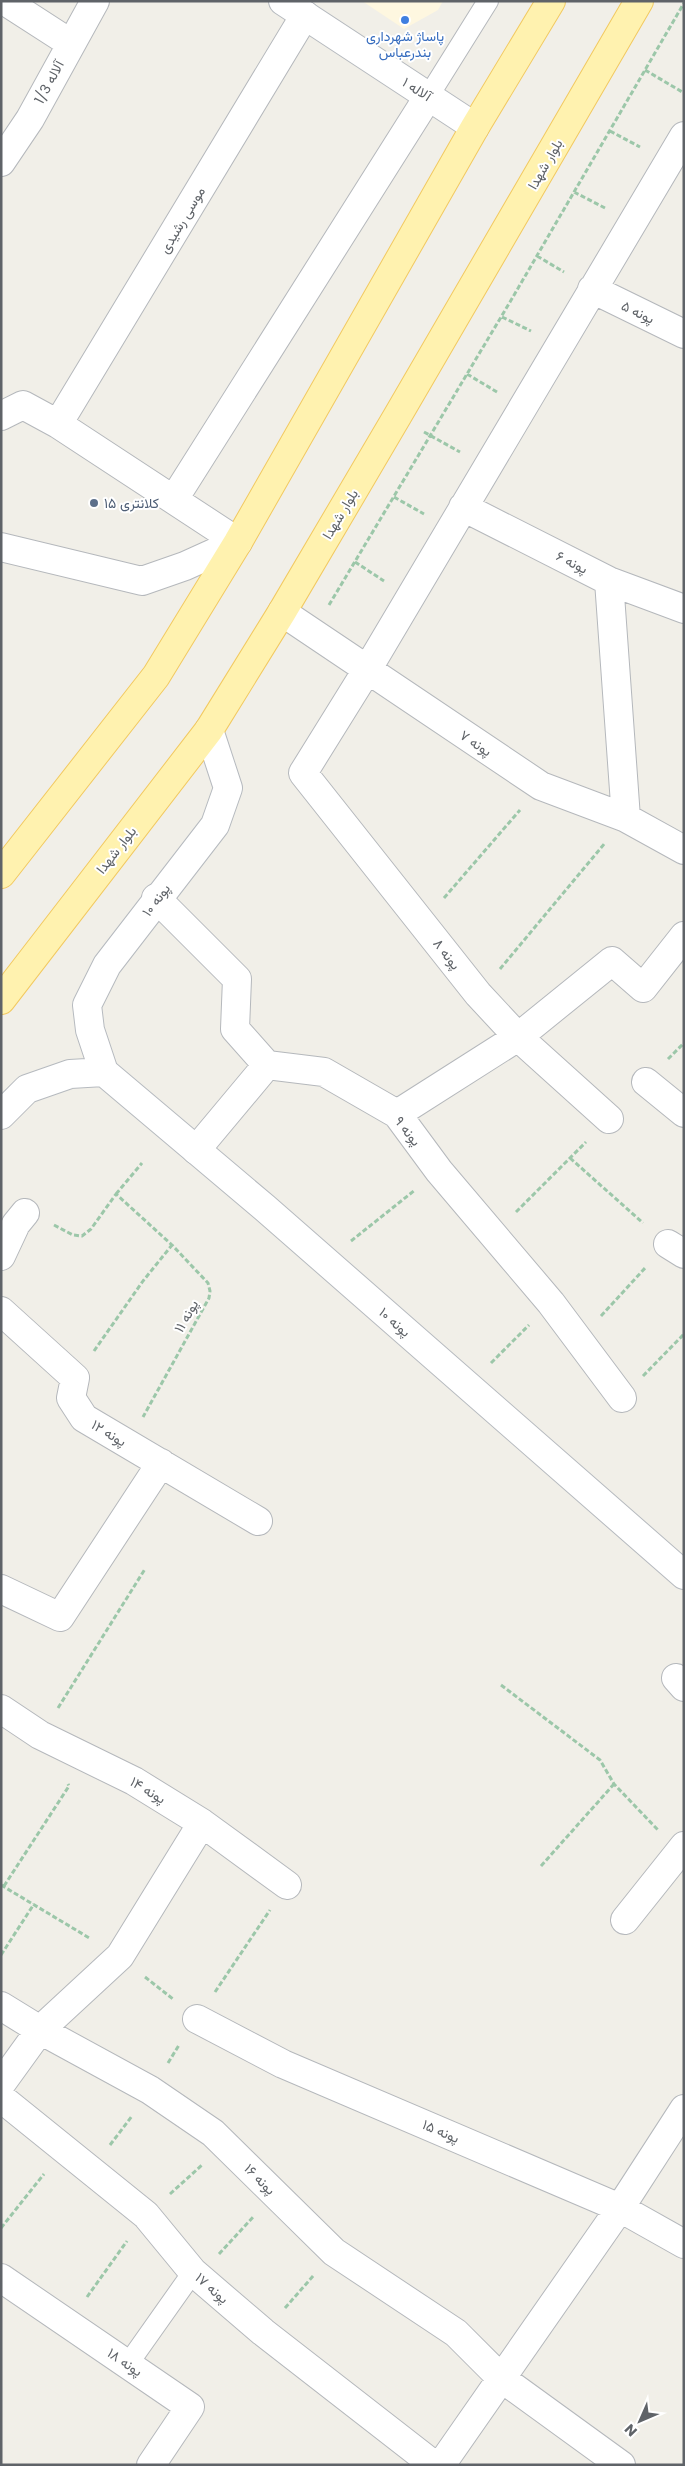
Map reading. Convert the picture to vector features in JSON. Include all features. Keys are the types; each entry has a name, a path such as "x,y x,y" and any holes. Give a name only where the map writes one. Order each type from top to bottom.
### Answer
{"main road":[{"path":"1,874 156,676 238,542 475,127 551,1"},
{"name":"بلوار شهدا","path":"1,1000 209,730 282,612 640,1"}],"street":[{"path":"5,1 70,43"},
{"name":"آلاله 1/3","path":"1,162 30,119 70,43 95,1"},
{"name":"آلاله ۱","path":"294,8 475,127"},
{"name":"موسی رشیدی","path":"58,424 294,8"},
{"path":"174,498 428,97"},
{"path":"367,670 684,136"},
{"name":"پونه ۵","path":"592,289 684,334"},
{"path":"1,416 23,405 58,424 174,498 238,542"},
{"name":"پونه ۶","path":"463,507 609,581 684,609"},
{"path":"1,547 142,581 185,566 238,542"},
{"path":"609,581 626,818"},
{"name":"پونه ۷","path":"282,612 314,631 367,670 541,786 626,818 684,850"},
{"name":"پونه ۸","path":"367,670 303,773 478,994 518,1036 609,1119"},
{"name":"پونه ۱۰","path":"209,730 228,788 214,825 156,898 107,965 87,1005 90,1030 104,1072 325,1261 684,1575"},
{"path":"156,898 237,979 235,1029 267,1064 196,1150"},
{"path":"397,1114 518,1036 612,961 644,988 684,936"},
{"name":"پونه ۹","path":"267,1064 324,1072 397,1114 439,1171 551,1303 622,1398"},
{"path":"1,1115 27,1089 70,1074 104,1072"},
{"path":"646,1082 684,1113"},
{"path":"1,1256 16,1224 25,1213"},
{"path":"1,1311 75,1378"},
{"name":"پونه ۱۲","path":"75,1378 71,1398 84,1418 258,1521"},
{"path":"1,1589 60,1617 161,1463"},
{"name":"پونه ۱۴","path":"1,1709 40,1735 134,1781 202,1824 287,1885"},
{"path":"1,2084 40,2030 120,1956 202,1824"},
{"path":"625,1920 682,1849"},
{"name":"پونه ۱۶","path":"1,2006 40,2030 150,2090 213,2133 334,2252 456,2334 501,2378 621,2465"},
{"name":"پونه ۱۵","path":"197,2019 283,2064 620,2208 684,2244"},
{"name":"پونه ۱۷","path":"1,2098 146,2215 196,2274 262,2332 434,2465"},
{"path":"441,2465 620,2208 684,2109"},
{"name":"پونه ۱۸","path":"1,2278 190,2406 151,2465"}],"lane":[{"path":"428,97 488,1"},
{"path":"128,2364 196,2274"}],"path":[{"path":"314,631 684,3"},
{"path":"645,70 684,93"},
{"path":"398,415 430,436 486,467"},
{"path":"422,923 541,786"},
{"path":"478,994 626,818"},
{"path":"570,1158 676,1249 578,1340"},
{"path":"25,1213 73,1235 82,1236 91,1229 116,1194 142,1163"},
{"path":"325,1261 439,1171"},
{"name":"پونه ۱۱","path":"116,1194 172,1245 208,1283 210,1291 209,1298 128,1444"},
{"path":"75,1378 143,1281 172,1245"},
{"path":"468,1386 551,1303"},
{"path":"622,1398 684,1334"},
{"path":"501,1685 600,1760 614,1784 682,1849"},
{"path":"541,1866 614,1784"},
{"path":"1,1955 34,1904"},
{"path":"1,2228 64,2148"},
{"path":"196,2274 274,2193"},
{"path":"262,2332 334,2252"}],"shaded area":[{"name":"پاساژ شهرداری بندرعباس","path":"362,1 443,1 438,10 404,29"}],"place":[{"name":"پاساژ شهرداری بندرعباس","path":"405,20"},
{"name":"کلانتری ۱۵","path":"94,503"}]}
